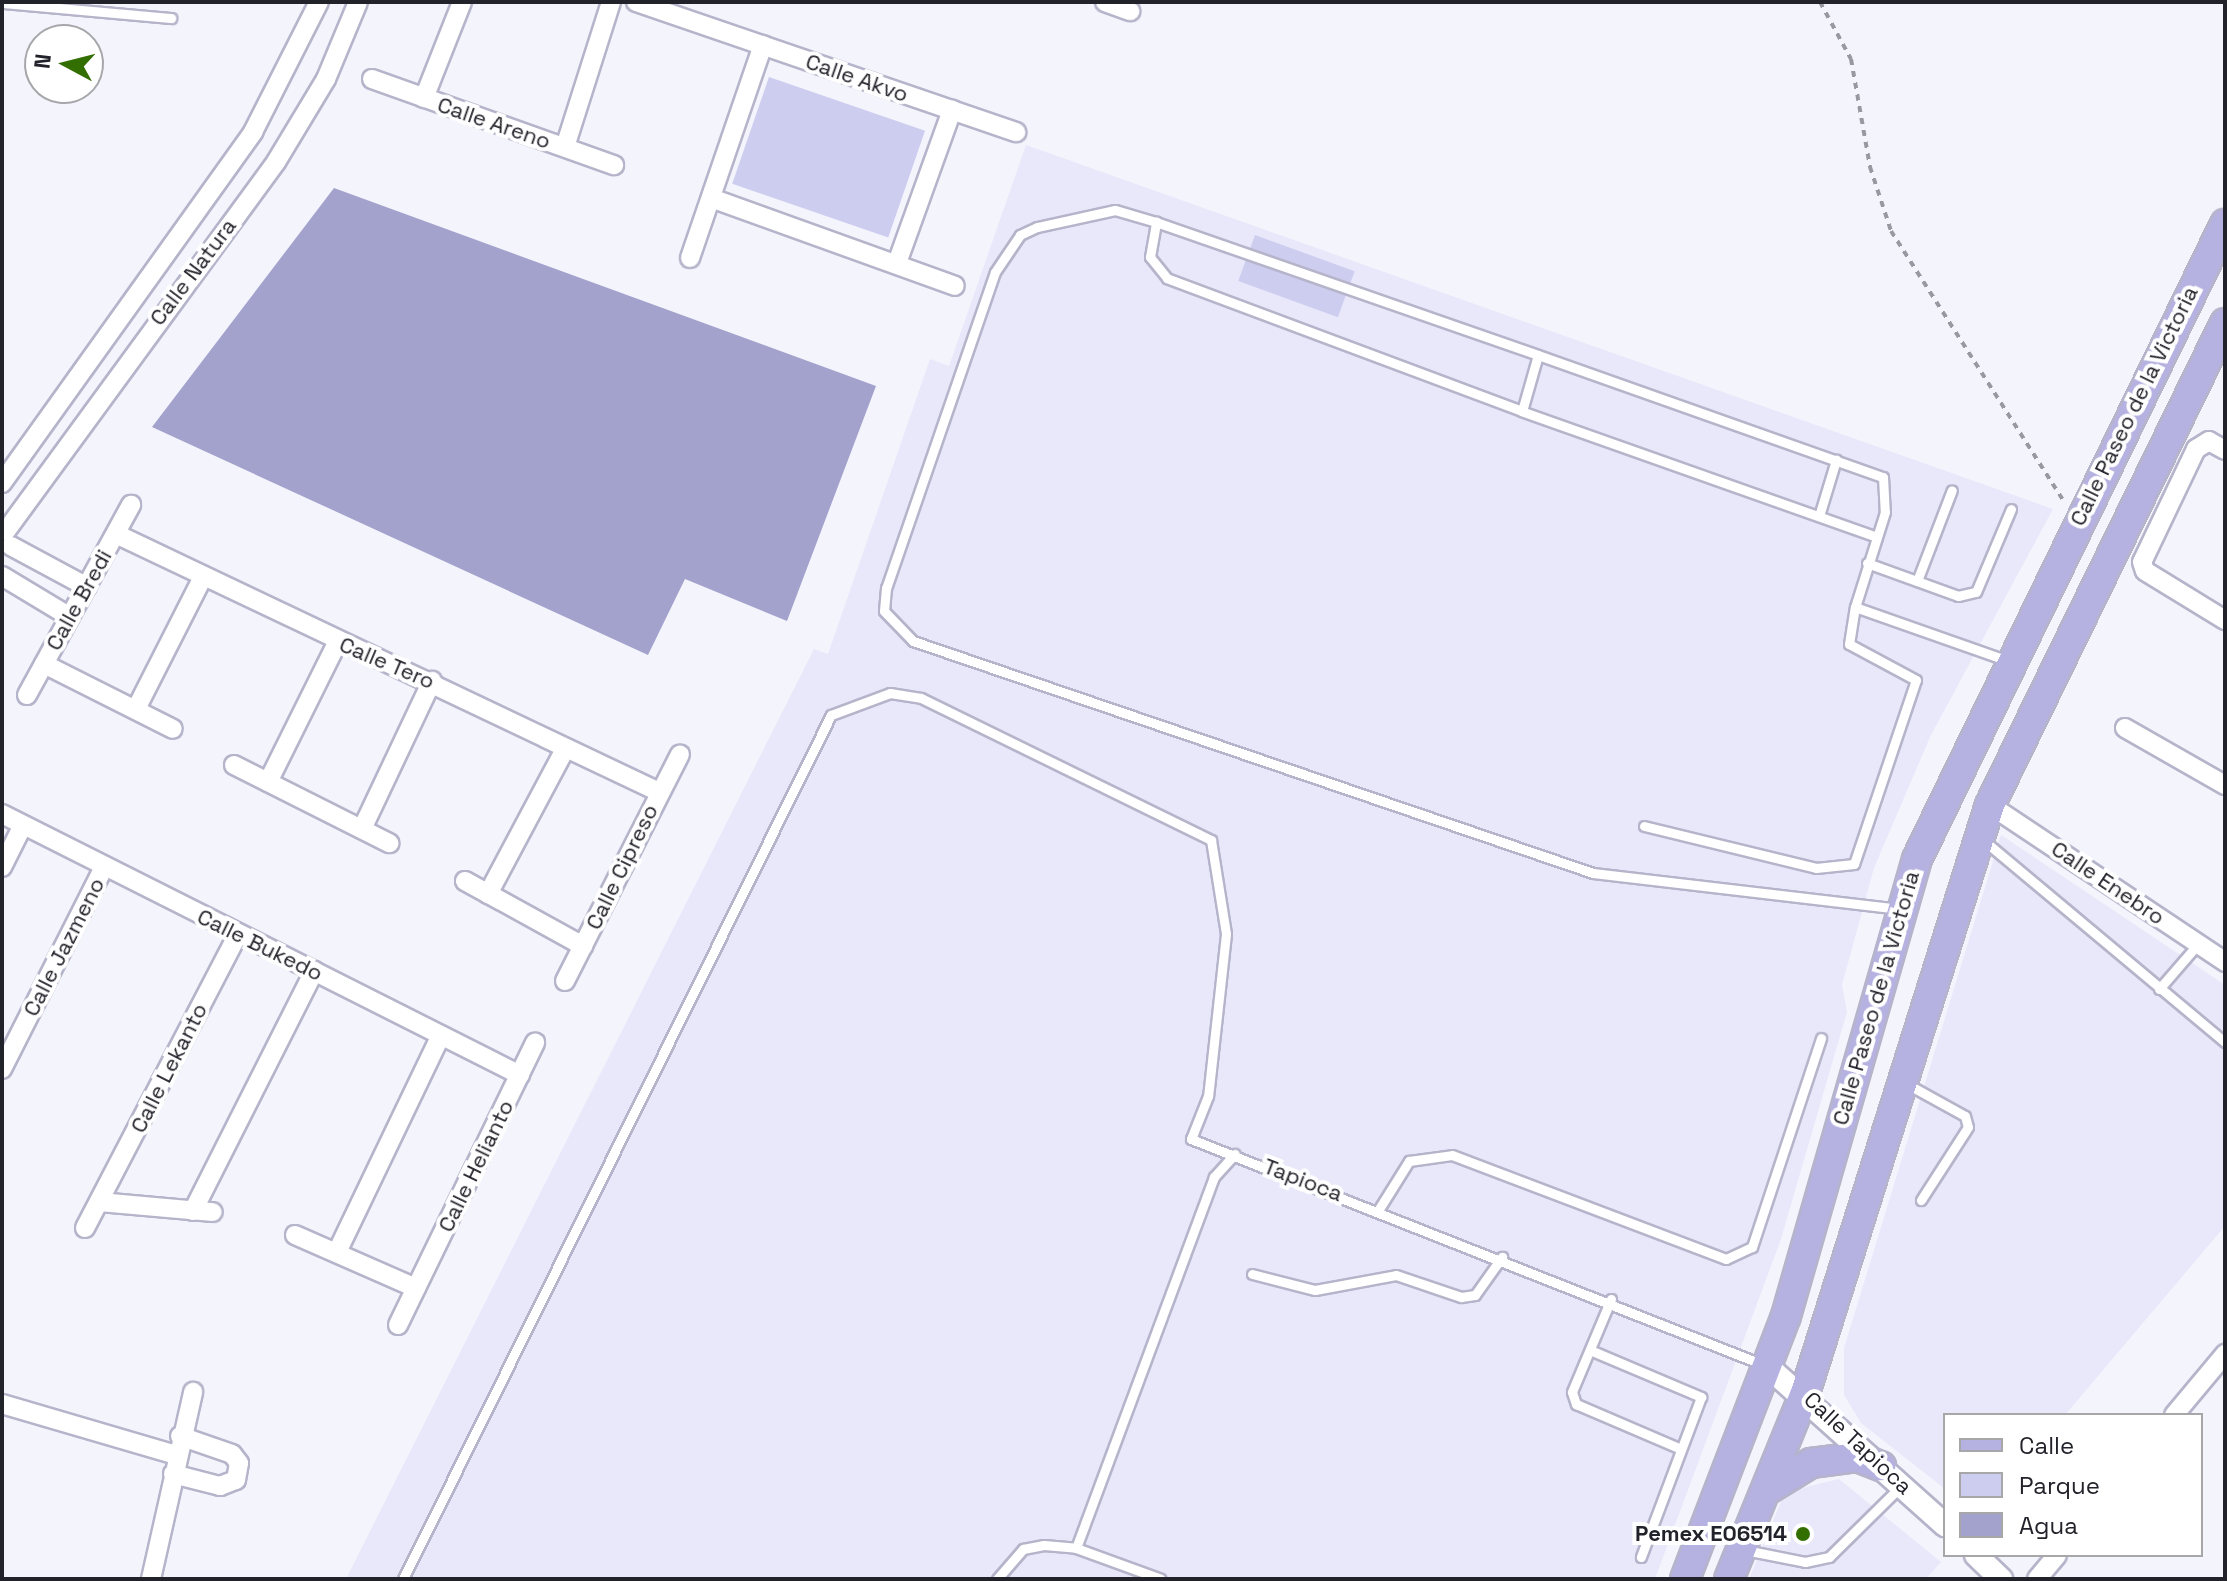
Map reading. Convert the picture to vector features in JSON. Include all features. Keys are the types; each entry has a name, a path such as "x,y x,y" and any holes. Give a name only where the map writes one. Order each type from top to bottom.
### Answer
{"main road":[{"name":"Calle Paseo de la Victoria","path":"1685,1579 1767,1366 1898,909 2008,661 2225,224"},
{"name":"Calle Paseo de la Victoria","path":"1729,1579 1805,1393 1900,1080 1990,805 2225,323"},
{"path":"1767,1490 1786,1474 1824,1461 1857,1457 1881,1466"}],"street":[{"name":"Calle Natura","path":"2,483 253,132 319,2"},
{"name":"Calle Natura","path":"2,569 7,534 276,162 326,79 358,2"},
{"name":"Calle Areno","path":"424,98 462,2"},
{"name":"Calle Akvo","path":"636,2 1016,132"},
{"path":"1105,2 1130,11"},
{"name":"Calle Areno","path":"565,147 618,5"},
{"path":"690,258 763,45"},
{"name":"Calle Areno","path":"372,79 614,165"},
{"path":"897,263 952,110"},
{"path":"711,198 955,286"},
{"path":"2217,446 2196,449 2144,550 2145,571 2225,620"},
{"name":"Calle Bredi","path":"27,695 131,505"},
{"path":"7,534 87,587"},
{"name":"Calle Tero","path":"116,534 337,643 432,681 565,749 659,792"},
{"path":"2,576 70,617"},
{"path":"136,709 203,577"},
{"path":"268,782 337,643"},
{"path":"44,664 173,729"},
{"path":"362,829 432,681"},
{"path":"2125,728 2225,785"},
{"path":"488,894 565,749"},
{"name":"Calle Cipreso","path":"565,981 680,754"},
{"path":"234,765 389,843"},
{"name":"Calle Enebro","path":"1990,805 2225,962"},
{"name":"Calle Bukedo","path":"2,814 520,1075"},
{"path":"2,867 23,825"},
{"name":"Calle Jazmeno","path":"2,1069 104,867"},
{"path":"465,881 583,946"},
{"name":"Calle Lekanto","path":"85,1228 238,934"},
{"path":"193,1211 314,971"},
{"path":"338,1250 441,1035"},
{"name":"Calle Helianto","path":"398,1325 535,1043"},
{"path":"100,1202 213,1212"},
{"path":"295,1235 338,1250 416,1288"},
{"path":"2176,1413 2225,1354"},
{"name":"Calle Tapioca","path":"1767,1366 1805,1393 1943,1523"},
{"path":"151,1579 180,1436 193,1392"},
{"path":"2,1404 176,1455"},
{"path":"173,1474 220,1486 236,1480 239,1463 232,1454 180,1436"},
{"path":"1978,1557 2001,1579"},
{"path":"2037,1579 2055,1557"}],"lane":[{"path":"2,3 171,18"},
{"path":"1644,826 1816,868 1854,864 1916,680 1849,644 1855,607 1889,495 1883,477 1115,210 1073,216 1020,235 1008,247 886,588 884,611 893,628 1335,788 1593,873 1898,909"},
{"path":"1156,222 1150,257 1167,278 1522,411 1877,537"},
{"path":"1522,411 1538,355"},
{"path":"1819,516 1836,460"},
{"path":"1917,581 1952,490"},
{"path":"1867,563 1958,596 1976,592 2011,509"},
{"path":"1855,607 2008,661"},
{"path":"403,1579 831,715 890,693 921,698 1211,840 1226,934 1208,1096 1191,1139 1235,1154"},
{"path":"1979,836 2225,1042"},
{"path":"2159,989 2198,944"},
{"path":"1379,1209 1409,1161 1452,1155 1726,1259 1752,1247 1821,1038"},
{"path":"1900,1080 1965,1116 1968,1127 1921,1200"},
{"name":"Tapioca","path":"1076,1548 1214,1177 1235,1154 1611,1299 1767,1366"},
{"path":"1252,1274 1315,1290 1396,1275 1461,1297 1475,1295 1502,1257"},
{"path":"1611,1299 1572,1392 1576,1404 1681,1449"},
{"path":"1590,1350 1701,1397 1641,1557"},
{"path":"1742,1549 1805,1562 1829,1557 1902,1485"},
{"path":"997,1579 1023,1549 1076,1548 1161,1579"}],"path":[{"path":"1820,2 1851,59 1870,167 1891,231 2040,474 2078,519"}],"shaded area":[{"path":"1026,145 2053,509 1931,735 1874,868 1842,985 1847,1012 1781,1239 1655,1579 346,1579 814,649 828,654 930,359 949,366"},
{"path":"2001,835 2225,985 2225,1226 2067,1413 1943,1413 1943,1487 1861,1423 1844,1395 1844,1348"},
{"path":"1839,1479 1941,1562 1926,1579 1749,1579 1785,1492"}],"green space":[{"path":"769,77 925,131 888,238 732,184"},
{"path":"1255,235 1355,271 1338,317 1238,281"}],"water":[{"path":"334,188 876,386 787,621 685,579 648,655 152,427"}],"place":[{"name":"Pemex E06514","path":"1803,1534"}]}
